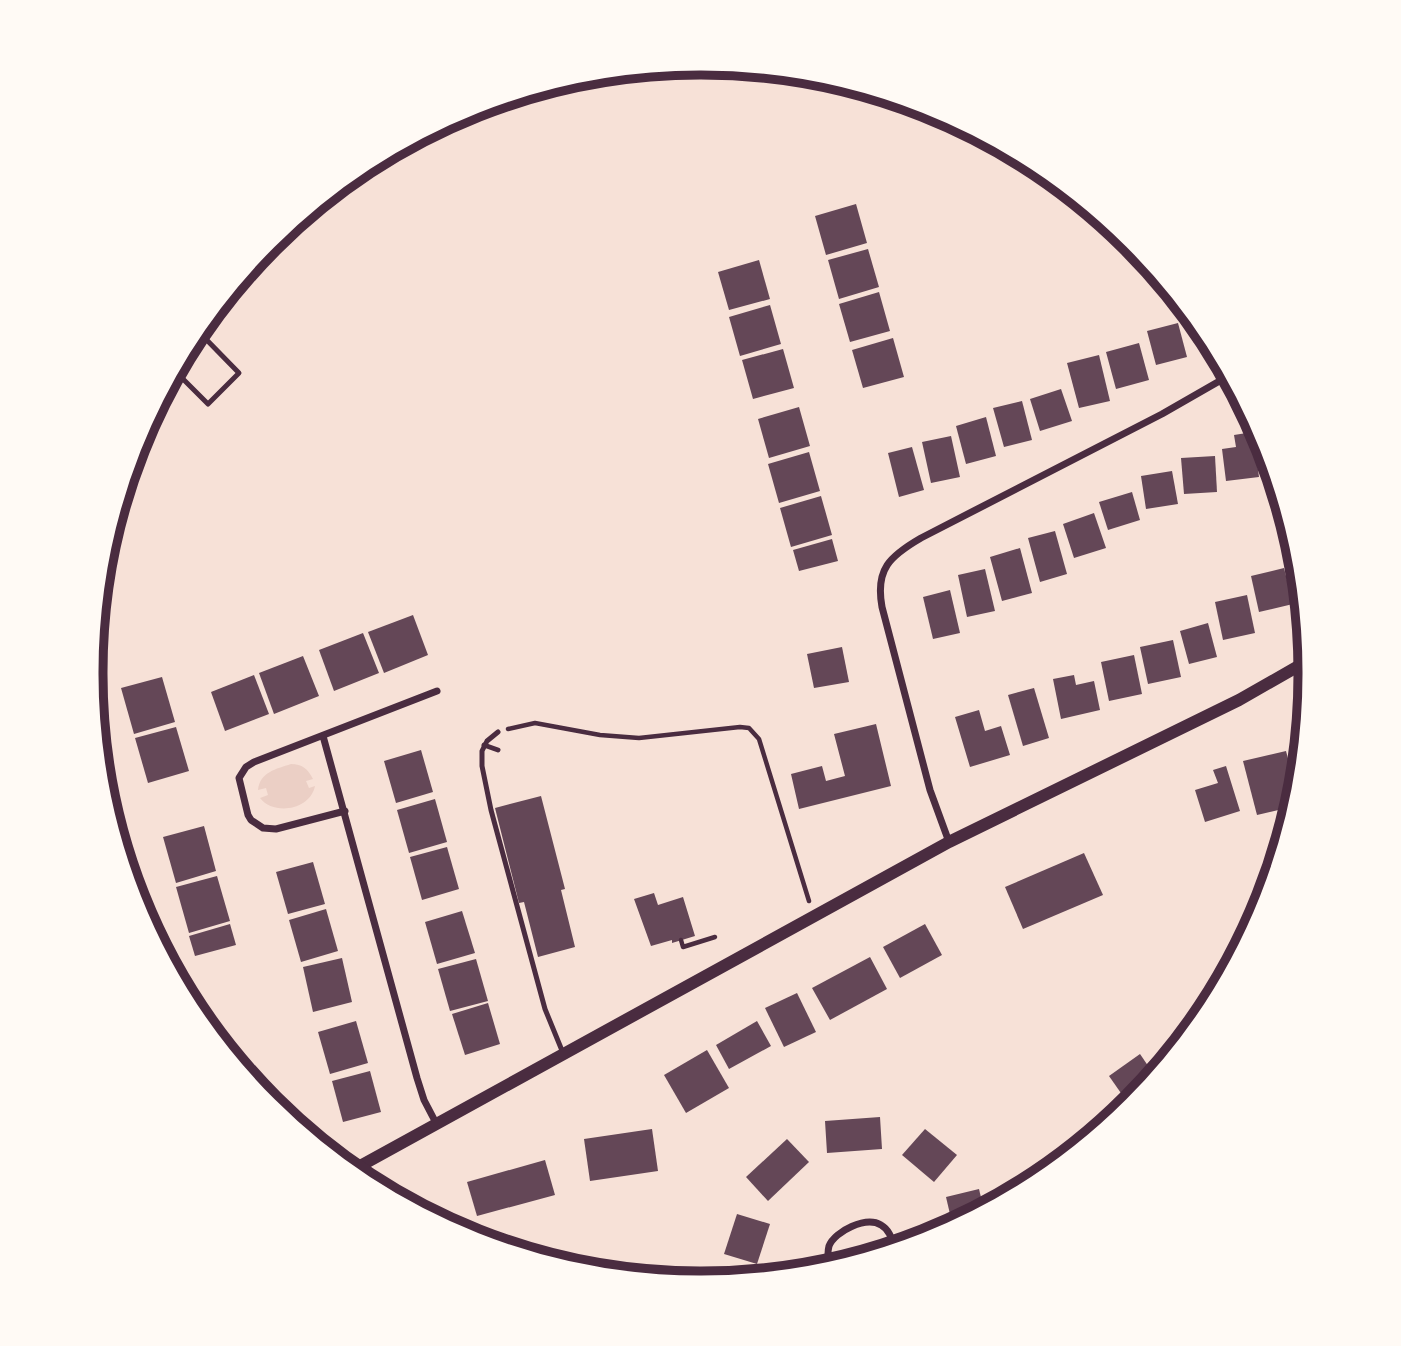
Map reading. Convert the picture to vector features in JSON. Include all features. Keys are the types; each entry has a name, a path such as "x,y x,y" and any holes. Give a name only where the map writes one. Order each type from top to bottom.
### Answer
{"street":[{"path":"949,842 930,790 883,615 879,589 884,567 899,552 921,538 1162,414 1221,380"},
{"path":"361,1165 949,842 1239,700 1298,666"},
{"path":"345,811 269,829 262,828 251,820 245,807 239,778 246,766 254,762 438,691"},
{"path":"323,736 421,1090 436,1123"},
{"path":"828,1256 834,1238 858,1225 879,1223 889,1232 891,1239"}],"lane":[{"path":"181,377 208,404 239,373 205,338"},
{"path":"498,732 484,745 482,766 515,905 548,1018 563,1053"},
{"path":"484,745 498,750"}],"path":[{"path":"498,732 535,723 623,738 749,728 759,739 814,915"},
{"path":"681,940 683,947 715,937"}],"shaded area":[{"path":"291,764 301,766 309,772 313,779 306,781 309,788 315,786 312,794 306,801 291,808 266,804 260,798 268,795 266,788 258,790 262,779 270,772"}],"building":[{"path":"856,204 867,243 826,255 815,216"},
{"path":"868,249 879,287 839,299 828,260"},
{"path":"759,260 770,299 729,310 718,272"},
{"path":"879,292 890,331 850,342 839,304"},
{"path":"770,305 781,344 740,356 729,317"},
{"path":"1178,323 1187,357 1156,365 1147,331"},
{"path":"893,338 904,377 863,388 852,350"},
{"path":"1139,343 1149,380 1116,389 1106,352"},
{"path":"783,349 794,388 753,399 742,360"},
{"path":"1099,355 1110,401 1079,408 1067,363"},
{"path":"1061,389 1072,421 1040,431 1030,399"},
{"path":"1022,401 1032,440 1004,447 993,408"},
{"path":"799,407 810,446 769,458 758,419"},
{"path":"986,417 996,456 966,464 956,426"},
{"path":"1248,433 1255,451 1259,477 1226,481 1222,449 1236,447 1234,435"},
{"path":"951,436 960,477 931,483 922,442"},
{"path":"912,447 924,490 899,497 888,453"},
{"path":"809,452 820,491 779,503 768,464"},
{"path":"1215,456 1217,492 1184,494 1181,458"},
{"path":"1172,471 1178,504 1146,509 1141,476"},
{"path":"1132,492 1140,520 1108,530 1099,502"},
{"path":"821,496 832,535 791,547 780,508"},
{"path":"1094,513 1106,548 1074,558 1063,524"},
{"path":"1055,531 1067,574 1040,582 1028,538"},
{"path":"832,539 838,561 799,571 793,550"},
{"path":"1020,548 1032,593 1002,601 990,557"},
{"path":"1284,568 1293,604 1259,612 1251,576"},
{"path":"985,569 995,611 967,617 958,575"},
{"path":"950,590 960,633 933,639 923,597"},
{"path":"1247,595 1255,633 1223,640 1215,602"},
{"path":"413,615 428,655 384,673 368,632"},
{"path":"1208,623 1217,657 1189,664 1180,631"},
{"path":"363,633 379,673 334,691 319,650"},
{"path":"1173,640 1181,677 1148,684 1140,647"},
{"path":"842,647 849,682 814,688 807,654"},
{"path":"1134,655 1142,694 1109,701 1101,662"},
{"path":"303,656 319,696 274,714 259,673"},
{"path":"254,675 269,714 225,731 211,692"},
{"path":"1074,675 1076,685 1094,681 1100,710 1061,719 1053,679"},
{"path":"162,677 175,722 134,734 121,688"},
{"path":"1034,688 1049,738 1023,746 1008,695"},
{"path":"979,710 985,731 1001,726 1010,755 970,767 955,717"},
{"path":"876,724 891,786 799,809 791,774 822,766 826,781 845,776 834,734"},
{"path":"176,727 189,771 148,783 135,738"},
{"path":"421,750 433,792 396,803 384,761"},
{"path":"1286,751 1290,768 1283,809 1257,815 1243,761"},
{"path":"1226,766 1240,811 1205,822 1195,790 1218,783 1213,770"},
{"path":"541,796 565,889 561,890 575,947 538,957 524,902 519,903 495,808"},
{"path":"435,799 447,842 409,853 397,810"},
{"path":"204,826 216,871 176,883 163,837"},
{"path":"447,847 459,889 422,900 410,857"},
{"path":"1084,853 1103,895 1023,929 1005,887"},
{"path":"313,862 325,904 288,914 276,872"},
{"path":"217,876 230,921 189,933 176,887"},
{"path":"654,893 658,905 683,897 695,936 651,946 634,899"},
{"path":"326,909 338,951 301,962 289,920"},
{"path":"462,911 475,953 437,964 425,922"},
{"path":"230,924 236,945 195,956 189,936"},
{"path":"925,924 942,955 900,978 883,947"},
{"path":"870,957 887,989 830,1020 812,988"},
{"path":"342,958 352,1002 313,1012 303,967"},
{"path":"476,959 488,1001 450,1011 438,969"},
{"path":"797,993 816,1032 784,1047 765,1008"},
{"path":"488,1003 500,1044 465,1055 452,1014"},
{"path":"356,1021 368,1063 330,1074 318,1032"},
{"path":"757,1021 771,1046 729,1069 716,1045"},
{"path":"707,1050 729,1088 686,1113 664,1075"},
{"path":"1140,1054 1149,1068 1123,1096 1109,1076"},
{"path":"370,1071 381,1112 343,1122 332,1081"},
{"path":"880,1117 882,1149 827,1153 825,1121"},
{"path":"652,1129 658,1171 590,1181 584,1139"},
{"path":"925,1129 957,1155 934,1182 902,1155"},
{"path":"787,1139 809,1162 768,1201 746,1177"},
{"path":"545,1160 555,1195 477,1216 467,1182"},
{"path":"979,1189 982,1200 950,1216 946,1197"},
{"path":"737,1214 770,1224 757,1264 724,1254"}]}
